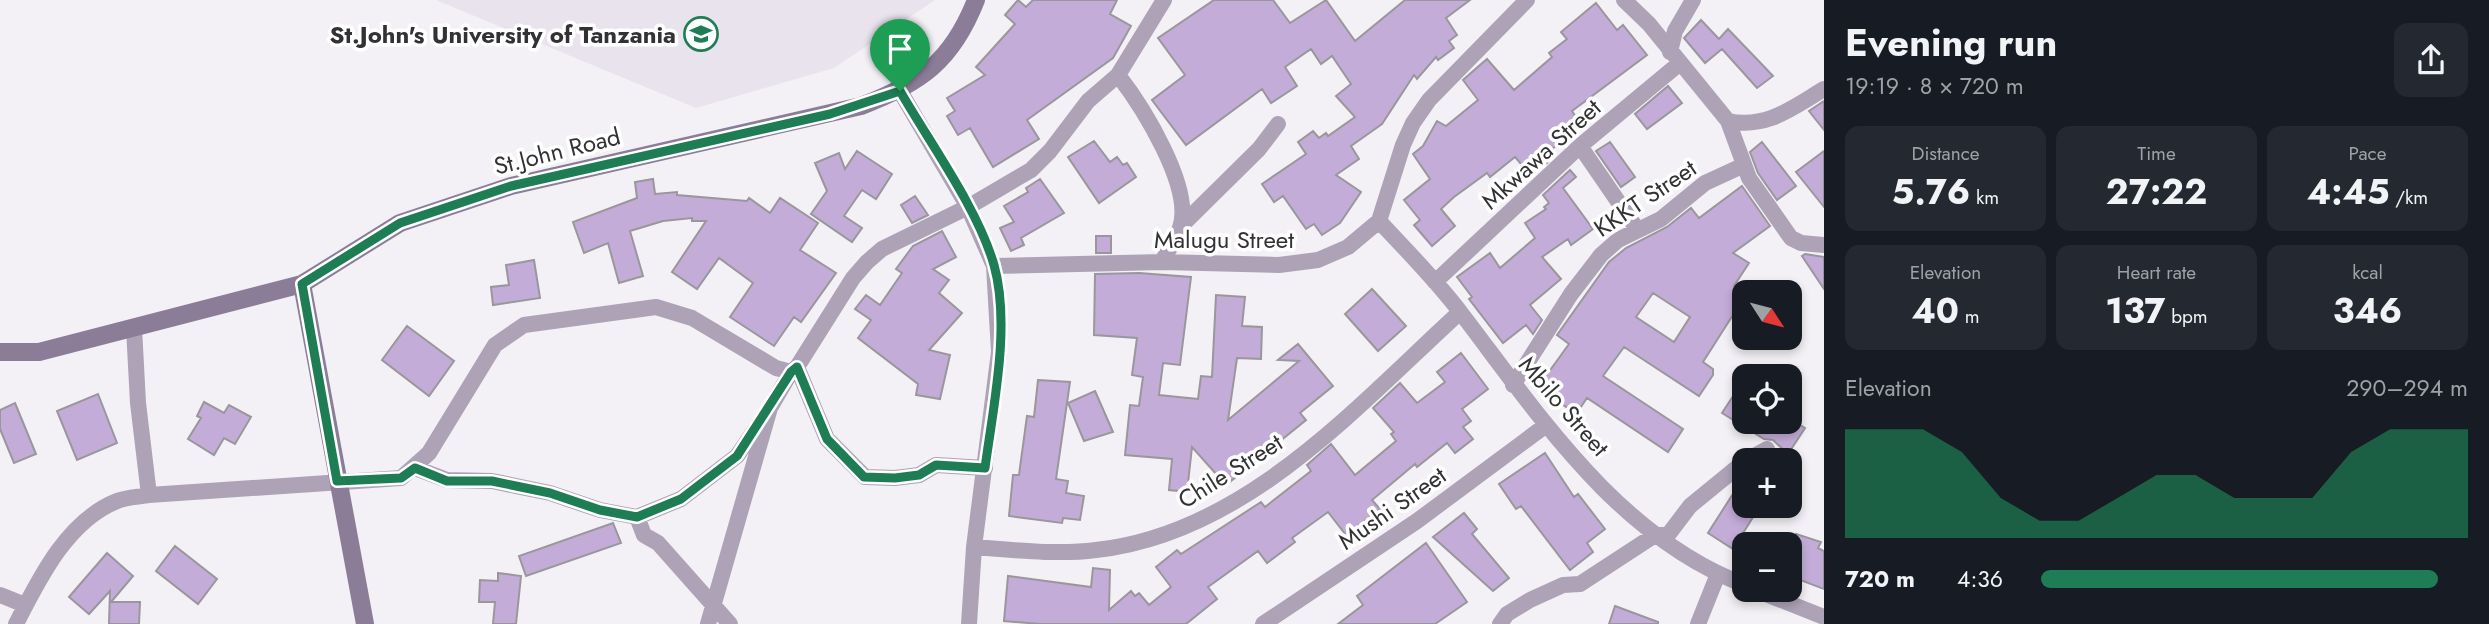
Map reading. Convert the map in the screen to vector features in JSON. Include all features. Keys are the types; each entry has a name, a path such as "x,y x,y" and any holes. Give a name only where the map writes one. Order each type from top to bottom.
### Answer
{"street":[{"name":"St.John Road","path":"0,352 39,352 302,284 400,223 511,186 841,111 900,91 930,70 958,41 976,0"},
{"path":"415,468 447,481 492,481 550,493 600,510 637,517 681,499 737,456 853,278 867,262 882,249 968,207 1031,170 1051,151 1088,101 1118,75 1164,0"},
{"path":"1379,221 1413,123 1429,100 1527,0"},
{"path":"1624,0 1649,24 1728,121 1742,155 1742,166 1791,237 1801,243 1824,245"},
{"path":"1675,58 1675,31 1693,0"},
{"name":"Mkwawa Street","path":"1435,282 1675,58"},
{"path":"1118,75 1138,100 1166,153 1179,197 1181,226"},
{"path":"1728,121 1750,125 1773,120 1824,89"},
{"path":"900,91 968,207 994,266 999,309 999,352 974,547 969,624"},
{"path":"1161,262 1181,226 1259,149 1278,124"},
{"path":"1580,146 1637,229"},
{"name":"KKKT Street","path":"1513,385 1585,275 1618,240 1661,219 1705,183 1742,166"},
{"name":"Malugu Street","path":"994,266 1161,262 1279,265 1318,260 1348,247 1379,221"},
{"name":"Mbilo Street","path":"1379,221 1460,312 1545,426 1655,535 1732,580"},
{"path":"302,284 365,624"},
{"path":"16,624 49,563 85,521 117,501 149,495 401,478 429,453 495,345 524,325 637,308 666,309 692,318 776,368 794,369"},
{"name":"Chile Street","path":"974,547 1096,551 1149,540 1207,517 1263,483 1304,452 1460,312"},
{"path":"134,328 140,429 149,495"},
{"path":"794,369 827,439 864,477 895,478 919,475 936,465 985,468"},
{"path":"708,624 770,408"},
{"name":"Mushi Street","path":"1263,624 1283,619 1545,426"},
{"path":"1500,624 1507,614 1530,600 1563,585 1580,584 1655,535 1668,535 1690,506 1732,472"},
{"path":"637,517 644,535 658,543 730,624"},
{"path":"1698,624 1718,574"},
{"path":"0,595 25,605"},
{"path":"1786,602 1824,617"}],"shaded area":[{"name":"St.John's University of Tanzania","path":"436,0 935,0 834,68 696,108"}],"building":[{"path":"1018,0 1026,7 1033,0 1117,0 1110,14 1131,26 1113,58 1027,120 1039,139 993,167 970,128 958,135 947,116 955,111 947,98 985,75 976,67 1015,24 1005,15"},
{"path":"1214,0 1273,0 1290,23 1326,0 1355,41 1405,0 1470,0 1446,18 1457,35 1449,41 1454,48 1438,60 1436,57 1417,79 1414,75 1382,124 1351,146 1359,159 1336,175 1361,192 1340,223 1322,235 1314,224 1306,229 1283,196 1274,202 1262,184 1306,154 1298,142 1313,131 1319,138 1326,133 1328,136 1355,117 1336,96 1351,84 1332,56 1321,64 1311,49 1285,67 1297,86 1271,103 1262,89 1186,145 1152,100 1185,75 1158,38"},
{"path":"1596,3 1617,30 1623,25 1647,55 1572,111 1578,120 1559,136 1563,140 1552,149 1556,154 1543,167 1538,161 1527,171 1515,157 1490,177 1487,173 1454,197 1441,209 1455,226 1432,246 1414,225 1420,220 1404,200 1430,179 1413,154 1423,146 1437,121 1446,126 1478,100 1463,80 1487,59 1514,90 1552,57 1549,53 1567,39 1561,32"},
{"path":"1701,20 1719,39 1728,29 1773,76 1757,88 1722,49 1705,63 1684,38"},
{"path":"1668,86 1682,103 1647,129 1635,114"},
{"path":"1824,101 1824,130 1809,111"},
{"path":"1094,141 1110,162 1117,157 1123,165 1127,163 1136,177 1099,203 1068,157"},
{"path":"1610,142 1635,177 1621,187 1596,151"},
{"path":"1762,142 1796,186 1777,200 1758,173 1750,152"},
{"path":"857,151 892,174 876,199 862,190 844,216 862,228 852,242 811,214 827,191 815,163 839,153 845,169"},
{"path":"1824,151 1824,207 1796,172"},
{"path":"1570,170 1576,177 1563,188 1593,229 1571,245 1568,239 1542,257 1561,279 1530,305 1542,320 1533,334 1526,325 1503,343 1469,299 1472,297 1457,277 1490,253 1500,268 1535,238 1525,223 1546,209 1544,207 1549,203 1543,195"},
{"path":"653,179 655,194 677,192 677,195 747,201 749,198 770,213 780,198 818,223 800,250 836,273 801,322 794,317 774,346 730,317 753,283 719,258 697,289 672,272 706,221 692,221 692,218 663,221 630,231 643,276 619,283 608,243 584,253 573,222 637,198 635,182"},
{"path":"1040,179 1064,213 1021,238 1024,245 1011,251 1000,228 1014,222 1004,206 1028,192 1026,188"},
{"path":"1742,186 1770,226 1733,253 1749,263 1738,280 1732,280 1732,316 1703,362 1713,369 1713,375 1699,396 1624,347 1603,376 1683,429 1668,452 1587,398 1576,414 1538,387 1569,344 1557,335 1609,262 1626,248 1667,227 1691,208 1699,218","holes":["1653,293 1690,317 1674,342 1636,317"]},
{"path":"915,196 928,215 912,223 901,205"},
{"path":"942,231 956,257 933,269 949,280 939,293 962,313 929,350 950,355 940,399 916,395 918,384 858,338 871,320 855,309 866,295 880,305 902,273 896,269 913,246"},
{"path":"1096,236 1111,236 1111,253 1096,253"},
{"path":"1805,254 1824,257 1824,289 1802,256"},
{"path":"534,260 540,298 493,305 491,287 509,285 506,265"},
{"path":"1139,273 1191,277 1180,365 1163,363 1159,395 1198,399 1201,376 1212,377 1216,295 1245,297 1242,326 1262,327 1261,359 1237,358 1228,420 1299,361 1278,360 1298,344 1333,386 1300,413 1306,420 1226,485 1192,447 1187,492 1169,490 1172,459 1125,455 1130,405 1139,406 1143,377 1132,375 1137,338 1094,335 1095,274"},
{"path":"1372,289 1406,326 1378,351 1345,314"},
{"path":"407,326 454,361 429,396 382,360"},
{"path":"1461,353 1488,389 1462,409 1471,421 1463,427 1473,439 1455,453 1447,443 1417,467 1415,464 1372,500 1380,509 1346,535 1328,512 1292,538 1295,542 1267,563 1258,551 1208,587 1217,599 1186,624 1040,624 1004,621 1008,576 1091,587 1093,568 1110,570 1109,610 1131,591 1135,596 1139,593 1149,605 1171,587 1156,567 1177,550 1181,554 1261,502 1265,507 1311,471 1307,465 1331,444 1355,475 1396,441 1391,434 1394,432 1373,408 1400,383 1417,403 1445,382 1437,372"},
{"path":"1038,380 1070,382 1056,479 1068,481 1066,493 1084,496 1080,520 1063,518 1062,523 1009,516 1013,475 1019,475 1027,416 1034,417"},
{"path":"1095,391 1113,432 1084,441 1068,403"},
{"path":"98,394 117,443 77,460 57,411"},
{"path":"1732,398 1732,419 1722,413"},
{"path":"204,402 224,413 229,405 251,417 235,444 224,438 214,455 188,439 201,418 197,416"},
{"path":"15,403 36,454 14,463 0,429 0,410"},
{"path":"1756,434 1801,434 1792,448 1782,448 1773,440"},
{"path":"1545,453 1574,497 1578,494 1605,529 1587,543 1593,552 1570,570 1521,506 1516,509 1499,484"},
{"path":"1732,495 1732,518 1752,518 1744,532 1732,532 1732,548 1708,533"},
{"path":"1464,513 1477,529 1472,534 1509,578 1493,591 1433,537"},
{"path":"613,523 621,543 526,576 519,556"},
{"path":"1802,536 1821,542 1818,548 1824,551 1824,589 1802,581"},
{"path":"1426,543 1467,602 1435,624 1338,624 1363,605 1357,596"},
{"path":"175,546 217,579 198,604 156,571"},
{"path":"107,553 133,576 111,602 140,602 139,624 109,624 110,591 89,614 69,597"},
{"path":"498,573 521,576 516,624 493,624 495,602 479,602 480,580 498,581"},
{"path":"1615,606 1658,622 1658,624 1609,624"}],"place":[{"name":"St.John's University of Tanzania","path":"701,34"}],"route":[{"path":"900,91 968,207 994,266 999,309 999,352 985,468 936,465 919,475 895,478 864,477 827,439 797,367 791,372 737,456 681,499 637,517 600,510 550,493 492,481 447,481 415,468 401,478 337,481 302,284 400,223 511,186 830,114 900,91"}]}
